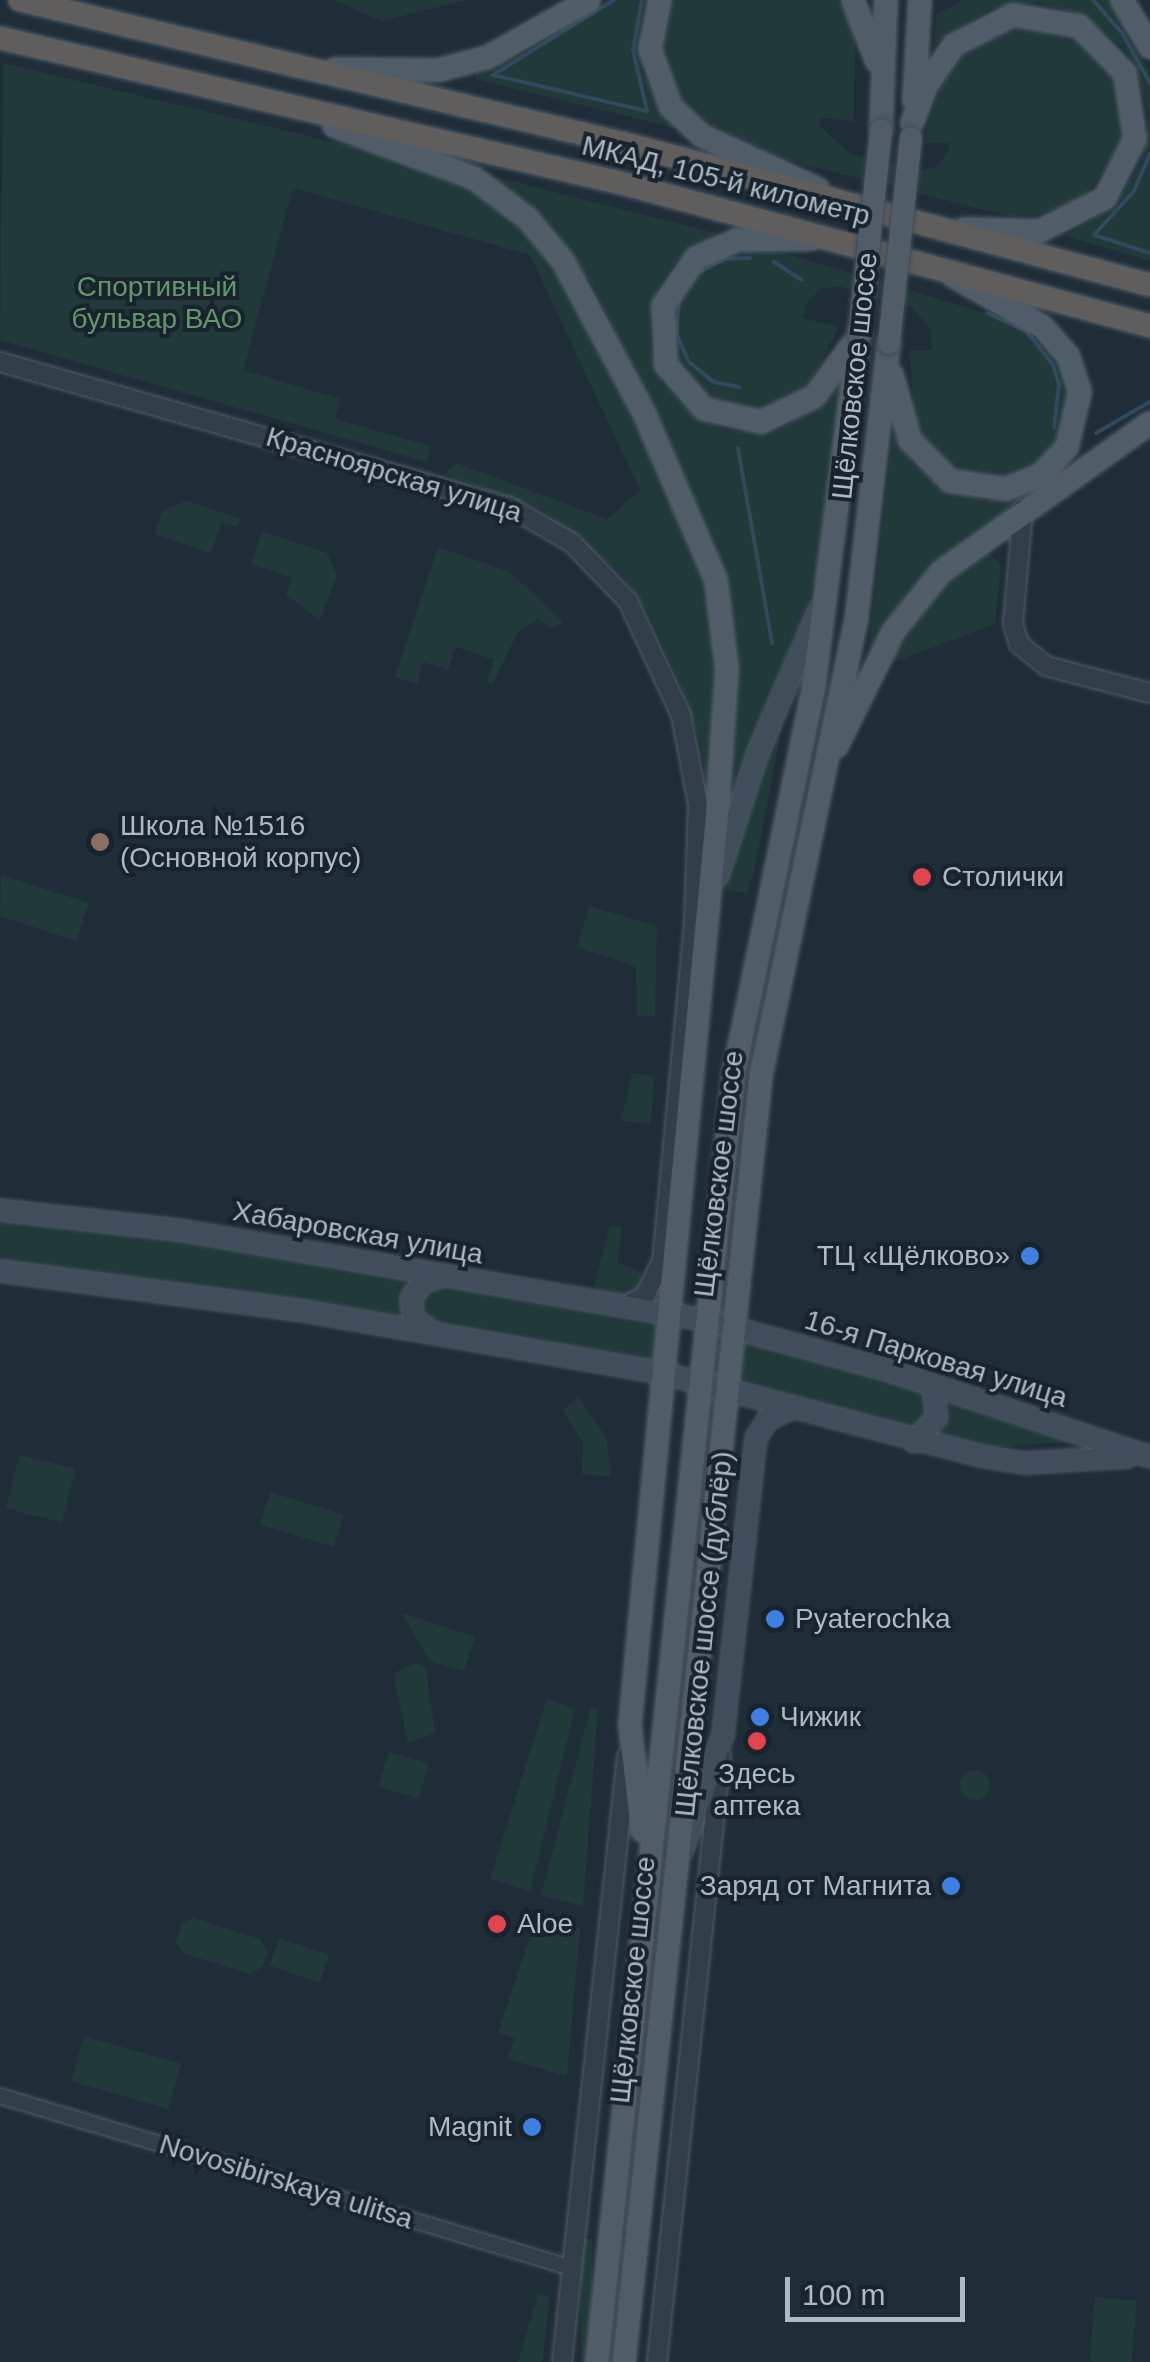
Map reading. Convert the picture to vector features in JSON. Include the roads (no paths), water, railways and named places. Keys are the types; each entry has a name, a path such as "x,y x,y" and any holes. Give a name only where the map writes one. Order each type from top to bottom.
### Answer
{"highway":[{"name":"МКАД, 105-й километр","path":"20,0 844,201 1150,284"},
{"name":"МКАД, 105-й километр","path":"0,38 283,110 629,185 1150,326"}],"main road":[{"path":"296,67 439,70 529,40 590,0"},
{"path":"660,0 651,29 653,70 685,123 844,201"},
{"path":"854,0 883,80"},
{"name":"Щёлковское шоссе","path":"596,2362 698,1382 740,1030 795,785 829,584 881,130 886,0"},
{"name":"Щёлковское шоссе","path":"624,2362 724,1390 767,1034 856,622 911,131 920,0"},
{"path":"1122,0 1150,47"},
{"path":"911,131 926,86 954,45 1014,15 1058,18 1098,38 1133,94 1130,161 1088,212 1040,231 948,228"},
{"name":"Щёлковское шоссе (дублёр)","path":"283,110 405,148 502,196 564,260 598,318 716,580 727,669 673,1314 630,1725 647,1873"},
{"path":"834,240 737,240 696,258 668,292 662,351 673,378 704,410 761,422 814,397 858,335"},
{"path":"888,347 910,440 950,481 986,490 1024,484 1068,447 1080,392 1068,356 1043,327 936,267"},
{"path":"825,768 909,607 980,541 1150,423"},
{"path":"708,920 734,819 829,584"},
{"name":"Хабаровская улица","path":"0,1210 179,1230 705,1320"},
{"path":"0,1271 147,1287 698,1382"},
{"path":"436,1334 414,1320 411,1299 422,1282 446,1274"},
{"name":"16-я Парковая улица","path":"705,1320 934,1386 1150,1458"},
{"name":"16-я Парковая улица","path":"698,1382 914,1442 1026,1464 1100,1456 1150,1458"},
{"path":"914,1442 938,1417 934,1386"},
{"name":"Щёлковское шоссе (дублёр)","path":"723,1735 756,1438 768,1419 790,1409"},
{"path":"674,1876 723,1735"}],"street":[{"name":"Красноярская улица","path":"0,362 510,506 591,559 628,600 653,647 696,773 698,850 662,1260 645,1296 625,1306"},
{"path":"1023,509 1014,628 1034,660 1150,693"},
{"path":"980,541 1018,563"},
{"name":"Щёлковское шоссе (дублёр)","path":"562,2362 630,1725"},
{"name":"Щёлковское шоссе (дублёр)","path":"657,2362 723,1735"},
{"name":"Novosibirskaya ulitsa","path":"0,2096 572,2268"}],"waterway":[{"path":"614,0 493,75 647,111 633,50 642,0"},
{"path":"1093,0 1122,33 1150,83"},
{"path":"1150,154 1134,191 1094,235 1150,253"},
{"path":"698,273 724,259 750,258"},
{"path":"774,262 802,280"},
{"path":"679,301 676,333 689,362 714,382 740,387"},
{"path":"987,313 1026,331 1053,365 1059,385 1054,428"},
{"path":"1096,433 1150,402"},
{"path":"738,448 772,643"}],"place":[{"name":"Школа №1516 (Основной корпус)","path":"100,842"},
{"name":"Столички","path":"922,877"},
{"name":"ТЦ «Щёлково»","path":"1030,1256"},
{"name":"Pyaterochka","path":"775,1619"},
{"name":"Чижик","path":"760,1717"},
{"name":"Здесь аптека","path":"757,1741"},
{"name":"Заряд от Магнита","path":"951,1886"},
{"name":"Aloe","path":"497,1924"},
{"name":"Magnit","path":"532,2127"}],"park label":[{"name":"Спортивный бульвар ВАО","path":"157,303"}]}
